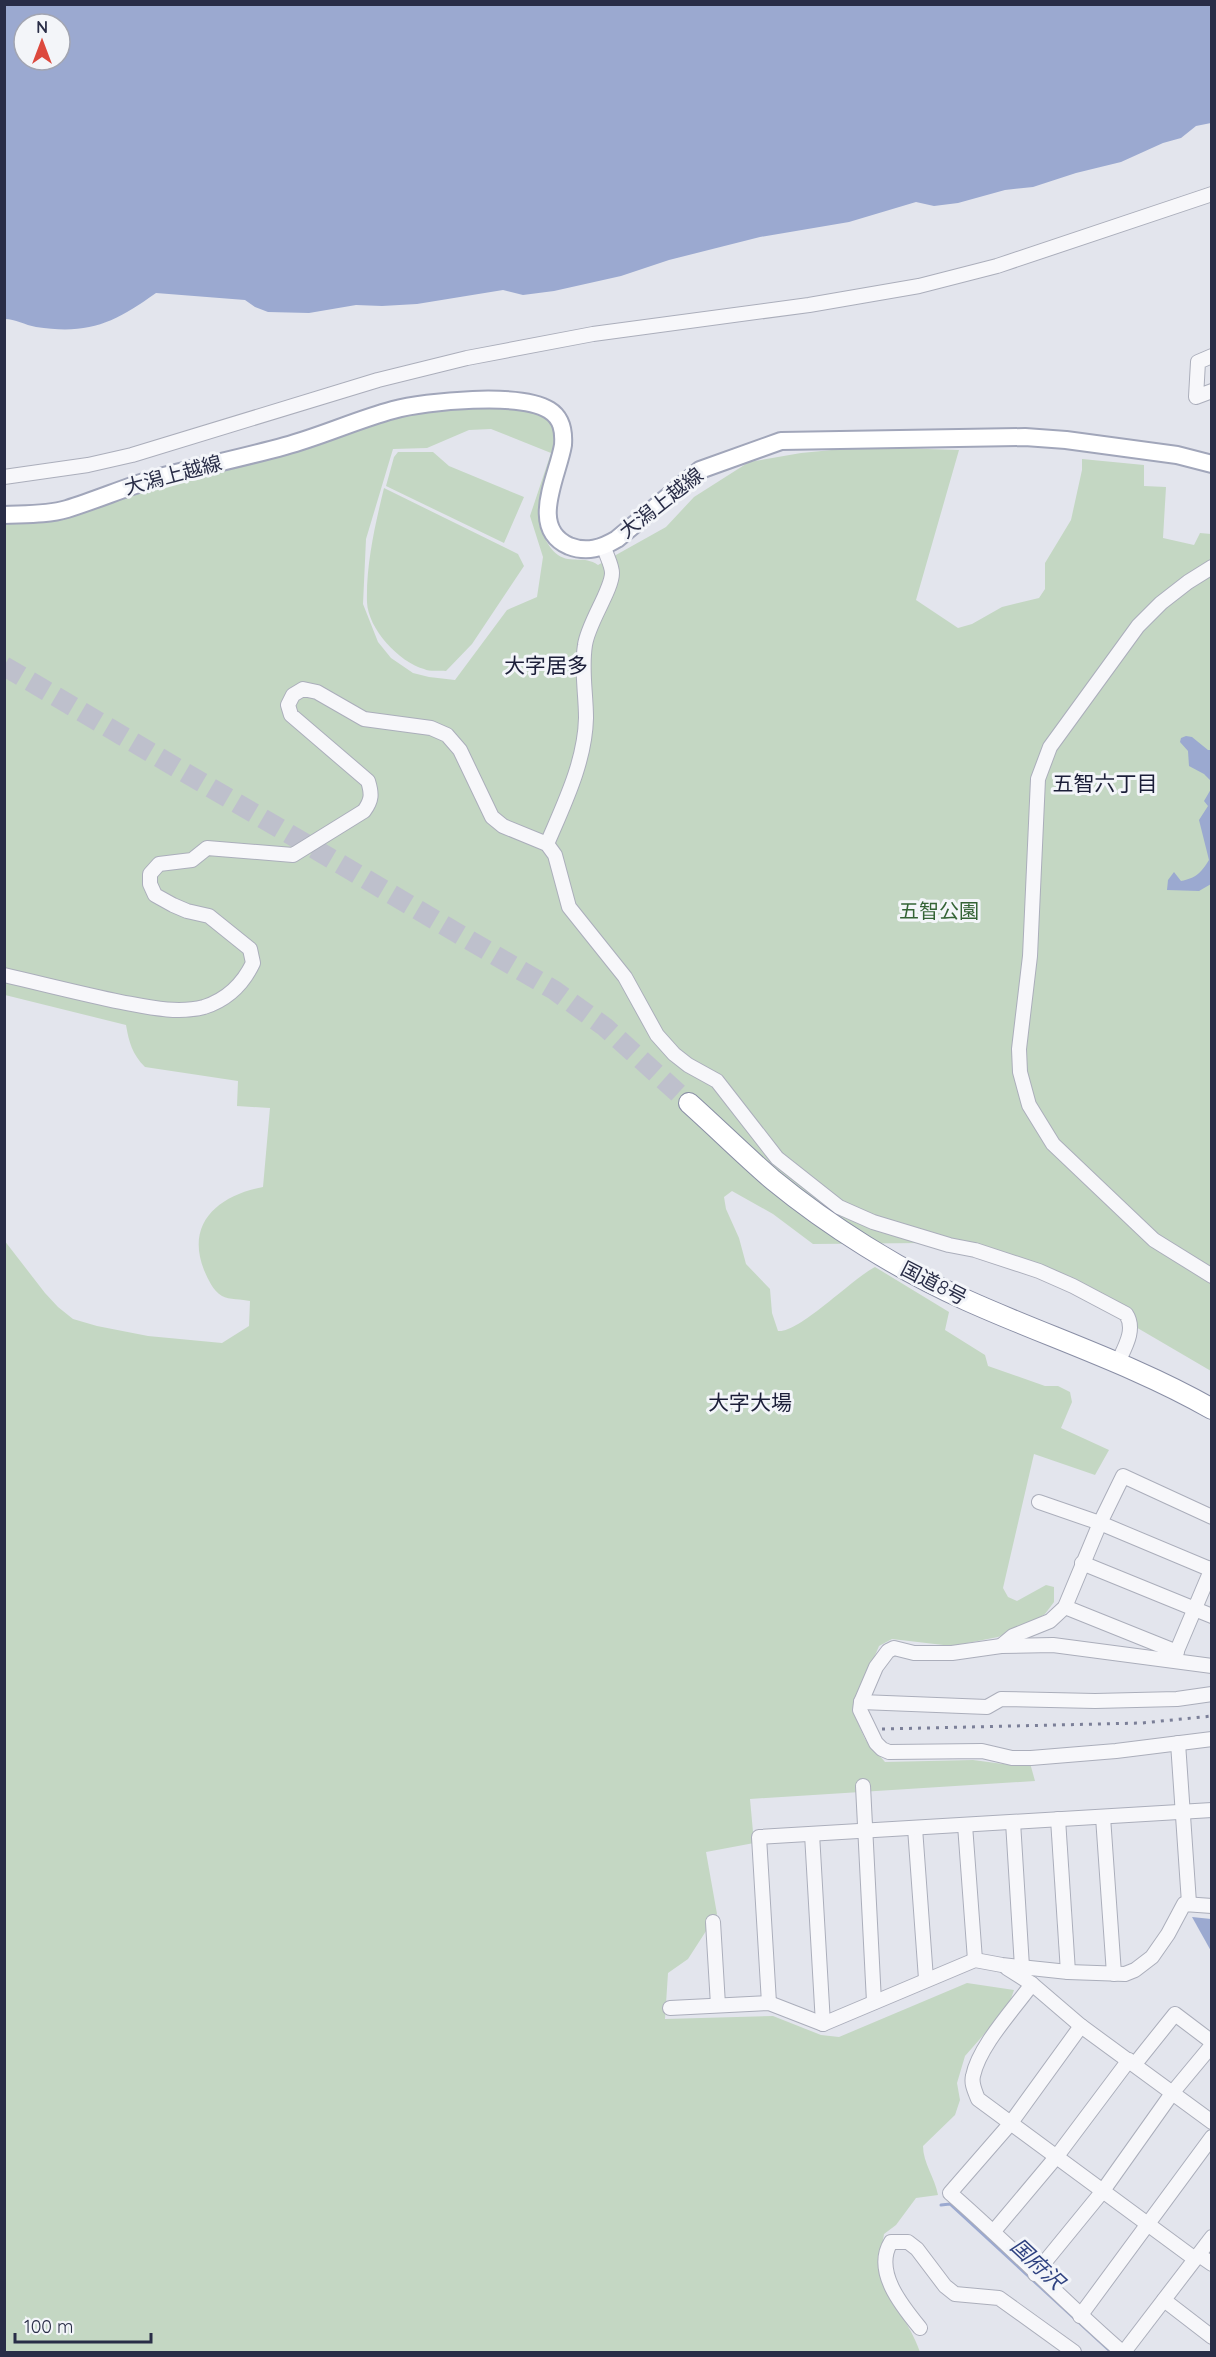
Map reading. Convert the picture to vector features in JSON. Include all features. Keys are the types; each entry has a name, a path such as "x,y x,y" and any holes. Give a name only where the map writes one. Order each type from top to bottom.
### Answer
{"highway":[{"name":"国道8号","path":"689,1103 772,1179 838,1228 895,1263 964,1300 1118,1362 1212,1409"}],"main road":[{"name":"大潟上越線","path":"4,515 48,513 66,509 152,480 286,446 395,410 448,403 510,399 530,401 550,410 559,419 564,436 562,455 547,515 553,534 564,543 582,550 604,547 700,470 781,441 1025,437 1066,440 1177,455 1212,464"}],"street":[{"path":"4,477 88,465 132,454 378,380 467,358 593,334 809,305 919,286 1039,253 1212,194"},
{"path":"1212,356 1198,362 1196,397 1212,391"},
{"path":"547,844 575,777 583,742 586,718 583,685 585,643 611,581 612,572 604,547"},
{"path":"1212,567 1170,596 1138,626 1050,747 1038,779 1029,956 1019,1049 1020,1072 1027,1098 1035,1116 1053,1144 1154,1240 1212,1276"},
{"path":"4,975 160,1009 186,1010 206,1006 233,992 253,963 250,949 209,916 187,911 156,895 150,884 150,874 159,864 192,861 207,848 293,855 364,811 370,803 372,793 368,781 291,716 288,705 293,695 303,689 317,692 364,719 431,728 447,735 460,750 492,818 503,826 547,844 560,867 569,908 626,977 657,1035 674,1054 688,1065 717,1081 777,1158 839,1207 873,1222 949,1245 975,1250 1039,1271 1126,1314 1130,1320 1129,1334 1118,1362"},
{"path":"1001,1646 1013,1636 1050,1621 1065,1607 1082,1563 1123,1476 1212,1517"},
{"path":"1039,1502 1100,1523 1211,1570 1175,1657"},
{"path":"1082,1563 1212,1616"},
{"path":"1065,1607 1175,1657"},
{"path":"1212,1666 1175,1657 1053,1646 1001,1646 952,1653 914,1653 894,1648 888,1651 876,1666 860,1710 869,1731 882,1749 889,1752 982,1751 1012,1758 1031,1758 1116,1751 1212,1739"},
{"path":"861,1702 987,1707 1001,1699 1107,1701 1177,1699 1212,1694"},
{"path":"1178,1743 1189,1903"},
{"path":"863,1786 874,2002"},
{"path":"769,2003 759,1837 1212,1810"},
{"path":"1103,1817 1114,1974"},
{"path":"1058,1819 1068,1972"},
{"path":"1013,1822 1022,1967"},
{"path":"965,1825 975,1960"},
{"path":"915,1828 926,1979"},
{"path":"812,1834 823,2024"},
{"path":"670,2008 769,2003 823,2024 975,1960 1068,1972 1125,1974 1143,1964 1168,1934 1181,1907 1189,1903 1212,1906"},
{"path":"713,1922 718,2005"},
{"path":"1002,1965 1032,1984 1081,2026 1212,2122"},
{"path":"1032,1984 984,2049 973,2075 973,2084 978,2099 1057,2156 1102,2192 1197,2257 1212,2264"},
{"path":"994,2231 1132,2062 1175,2014 1212,2043 1173,2092 1102,2192 1035,2274"},
{"path":"1081,2026 1010,2124 950,2193 994,2231 1080,2316 1128,2351 1212,2237"},
{"path":"1080,2316 1212,2137"},
{"path":"920,2328 900,2302 888,2276 885,2262 886,2250 891,2242 908,2242 917,2249 945,2286 955,2294 999,2298 1074,2352"},
{"path":"1164,2300 1212,2337"}],"green space":[{"name":"五智公園","path":"520,406 549,417 557,439 556,451 541,500 540,525 547,542 558,555 568,559 588,560 598,565 666,527 694,497 749,462 801,453 863,447 959,450 916,600 958,628 972,624 1002,607 1039,598 1045,589 1045,563 1071,520 1082,470 1082,459 1144,465 1144,486 1166,487 1163,538 1194,545 1200,533 1211,534 1211,1371 1117,1316 1029,1272 985,1256 923,1243 813,1244 773,1214 732,1191 724,1197 726,1209 739,1238 746,1264 770,1289 772,1313 778,1331 787,1330 812,1315 875,1267 949,1312 945,1330 985,1355 988,1366 1045,1386 1058,1386 1070,1392 1072,1402 1061,1428 1109,1450 1095,1475 1034,1454 1003,1588 1008,1597 1017,1601 1046,1585 1054,1587 1054,1602 1045,1614 1029,1624 998,1637 952,1646 892,1639 879,1646 852,1710 865,1739 885,1762 973,1760 1011,1765 1030,1763 1035,1781 750,1799 754,1843 706,1852 717,1914 688,1959 668,1973 665,2019 773,2016 821,2035 839,2037 967,1983 1014,1990 1008,2007 965,2056 957,2083 960,2100 955,2115 923,2146 938,2195 916,2198 896,2225 884,2234 882,2272 886,2286 920,2352 5,2352 4,1240 45,1293 73,1319 148,1336 222,1343 249,1326 250,1301 225,1297 213,1288 199,1253 199,1238 210,1213 220,1204 247,1191 263,1187 270,1108 237,1106 238,1081 145,1067 132,1048 126,1025 5,995 5,523 50,522 83,513 134,494 306,447 389,418 455,409","holes":["491,429 551,453 530,516 543,557 537,597 507,610 455,680 413,673 391,658 378,642 363,604 366,539 393,449 427,448 469,430"]},
{"path":"398,452 433,452 449,466 524,497 504,543 386,486 394,457"},
{"path":"384,488 518,554 524,566 472,644 446,671 426,670 395,652 379,633 369,612 367,588 370,559"}],"water":[{"path":"5,4 1211,5 1211,123 1196,126 1181,138 1163,143 1121,162 1033,187 1005,190 958,203 934,206 916,202 849,222 760,237 669,260 621,276 554,291 523,295 503,290 417,304 356,305 309,313 268,312 245,300 156,293 114,319 86,328 36,327 5,319"},
{"path":"1192,737 1211,750 1211,781 1204,774 1189,766 1188,751 1180,742 1181,738"},
{"path":"1211,789 1211,884 1199,891 1167,890 1168,880 1174,872 1181,881 1191,878 1201,872 1209,860 1199,820 1208,806 1204,801"},
{"path":"1192,1917 1211,1919 1211,1951"}],"waterway":[{"name":"国府沢","path":"941,2205 950,2204 1111,2352"}],"tunnel":[{"path":"4,666 554,990 605,1027 689,1103"}],"railway":[{"path":"882,1729 1142,1723 1212,1716"}],"district":[{"name":"大字居多","path":"546,666"},
{"name":"五智六丁目","path":"1105,784"},
{"name":"大字大場","path":"750,1403"}]}
